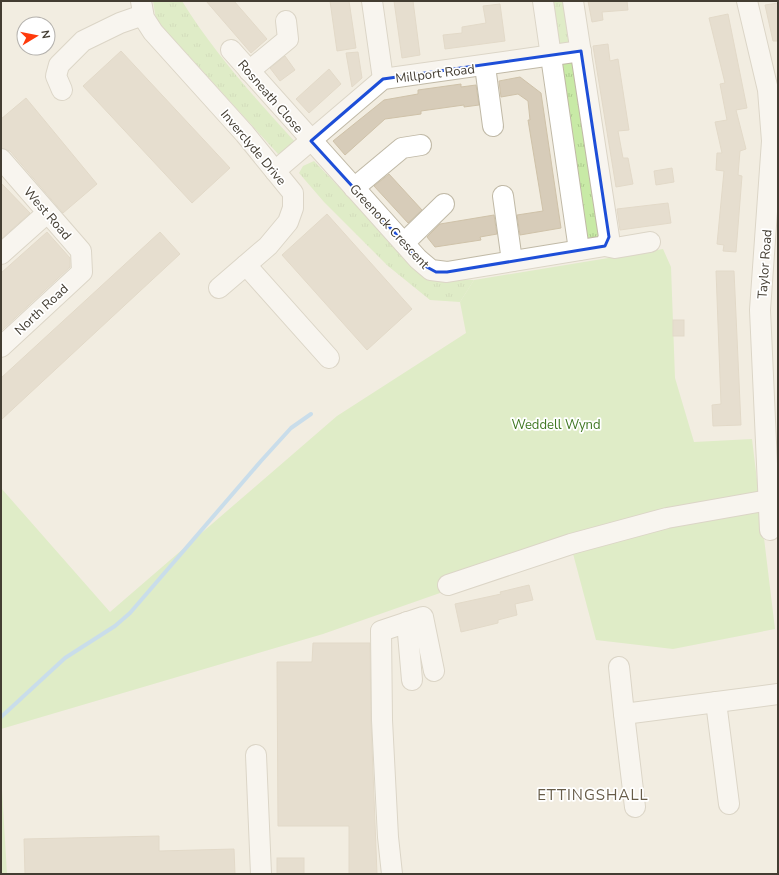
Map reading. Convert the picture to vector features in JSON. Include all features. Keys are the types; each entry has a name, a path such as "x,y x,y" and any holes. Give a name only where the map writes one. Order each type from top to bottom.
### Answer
{"street":[{"path":"372,1 383,79"},
{"path":"543,1 579,250"},
{"path":"573,1 609,237 605,246"},
{"name":"Taylor Road","path":"747,1 768,90 772,141 769,309 770,530"},
{"path":"62,90 56,76 59,65 83,41 120,22 142,8"},
{"name":"Inverclyde Drive","path":"142,8 153,32 245,134 292,193 293,208 288,222 268,246 219,288"},
{"path":"249,71 288,39 286,21"},
{"name":"Rosneath Close","path":"231,50 312,141"},
{"name":"Millport Road","path":"275,171 383,79 581,52"},
{"path":"484,66 493,126"},
{"name":"Greenock Crescent","path":"312,141 425,266 436,272 447,272 605,246 615,248 650,242"},
{"path":"354,188 402,148 421,144"},
{"name":"West Road","path":"1,159 81,251 82,272"},
{"path":"503,196 512,261"},
{"path":"404,243 444,204"},
{"path":"1,254 47,213"},
{"path":"246,265 329,358"},
{"name":"North Road","path":"1,347 82,272"},
{"path":"448,585 571,544 667,518 769,500"},
{"path":"392,874 388,837 382,720 381,631 423,617 434,671"},
{"path":"407,622 412,680"},
{"path":"619,667 635,807"},
{"path":"624,714 778,694"},
{"path":"716,702 729,804"},
{"path":"256,755 261,874"}],"highlighted area":[{"path":"581,51 609,237 605,246 447,272 436,272 425,266 311,141 383,79"}],"green space":[{"path":"153,1 182,1 221,57 296,143 286,152 278,154 156,20"},
{"path":"552,1 566,1 571,39 567,44 560,43 557,38"},
{"path":"574,58 601,238 589,241 584,232 562,59"},
{"path":"314,161 425,276 474,280 460,302 430,300 388,266 324,202 299,173 303,166"},
{"name":"Weddell Wynd","path":"663,249 671,267 675,378 694,442 752,439 775,629 673,649 596,640 572,550 440,593 323,634 1,729 1,488 110,612 337,416 466,333 460,302 474,280"},
{"path":"1,773 7,874 1,874"}],"building":[{"path":"206,1 234,1 267,39 251,53"},
{"path":"330,1 349,1 356,48 337,51"},
{"path":"394,1 413,1 420,55 402,58"},
{"path":"588,1 627,1 628,10 602,12 603,20 592,22"},
{"path":"778,3 778,41 773,41 765,5"},
{"path":"500,4 505,41 445,49 443,35 462,33 462,27 486,23 483,6"},
{"path":"728,14 747,108 736,110 746,149 740,151 738,175 742,176 736,252 723,251 724,245 717,244 724,171 716,170 717,153 722,153 715,122 727,120 720,84 725,83 709,18"},
{"path":"608,44 610,61 618,59 629,130 618,131 623,158 628,158 633,184 616,187 593,46"},
{"path":"121,51 230,168 192,203 83,86"},
{"path":"358,52 362,78 352,87 346,53"},
{"path":"285,56 295,70 280,81 270,68"},
{"path":"329,69 341,84 309,113 296,99"},
{"path":"520,77 541,93 561,228 520,235 517,215 543,211 528,120 530,120 528,101 518,94 501,97 499,81"},
{"path":"461,84 461,87 476,85 479,105 464,107 464,105 421,111 421,114 385,119 345,155 333,141 384,100 418,94 418,90"},
{"path":"26,98 97,184 63,213 10,151 1,148 1,119"},
{"path":"672,168 674,182 656,185 654,171"},
{"path":"389,174 422,210 408,223 374,186"},
{"path":"1,183 30,213 1,239"},
{"path":"668,203 671,223 620,230 617,209"},
{"path":"327,214 412,309 367,350 282,255"},
{"path":"494,215 497,234 480,237 481,240 435,247 427,237 440,224"},
{"path":"47,232 70,258 70,267 1,331 1,273"},
{"path":"160,232 180,254 1,420 1,378"},
{"path":"716,271 734,271 741,425 713,426 712,405 721,404"},
{"path":"673,320 684,320 684,336 673,336"},
{"path":"529,585 533,600 515,604 517,615 498,620 498,623 461,632 455,604 501,594 500,592"},
{"path":"313,643 370,643 371,721 377,874 349,874 349,826 278,826 277,662 312,662"},
{"path":"159,836 159,851 234,849 235,874 25,874 24,839"},
{"path":"277,858 304,858 304,874 277,874"}],"waterway":[{"path":"1,717 65,658 115,626 130,613 291,428 311,414"}],"district":[{"name":"ETTINGSHALL","path":"593,795"}]}
